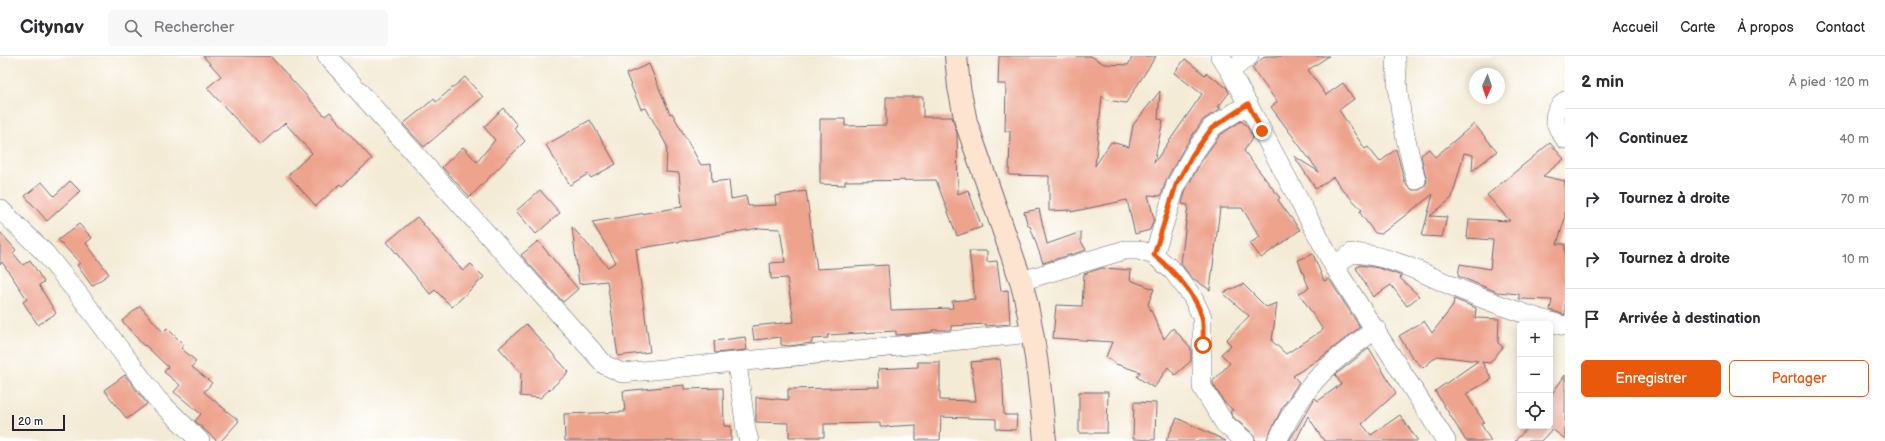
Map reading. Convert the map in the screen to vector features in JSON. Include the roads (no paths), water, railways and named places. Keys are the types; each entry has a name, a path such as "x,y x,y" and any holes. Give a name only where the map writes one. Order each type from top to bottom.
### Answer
{"street":[{"path":"326,56 605,365 622,373 737,363 1032,333"},
{"path":"956,56 959,87 966,122 1028,305 1045,441"},
{"path":"1249,56 1225,64 1248,104 1334,266 1376,329 1446,441"},
{"path":"1396,56 1396,81 1406,144 1416,180"},
{"path":"1565,101 1556,109 1555,117 1558,130 1565,139"},
{"path":"1154,255 1176,185 1193,154 1212,128 1248,104"},
{"path":"0,209 45,253 83,300 157,399 200,441"},
{"path":"1021,281 1125,250 1138,250 1154,255 1173,271 1192,296 1202,317 1202,387 1225,424 1245,441"},
{"path":"1334,266 1352,253 1368,254 1410,268 1465,292 1565,326"},
{"path":"1277,441 1290,417 1309,388 1336,360 1376,329"},
{"path":"737,363 746,430 749,441"}]}
